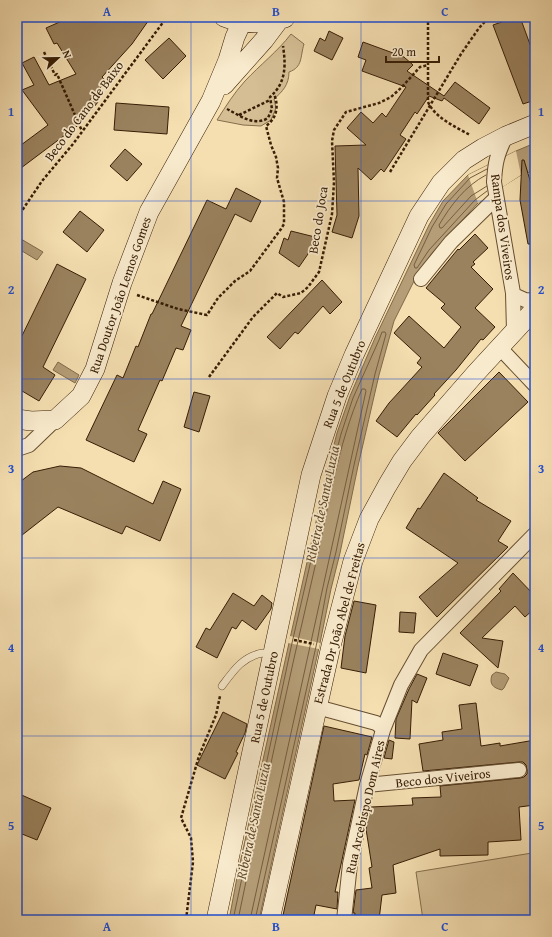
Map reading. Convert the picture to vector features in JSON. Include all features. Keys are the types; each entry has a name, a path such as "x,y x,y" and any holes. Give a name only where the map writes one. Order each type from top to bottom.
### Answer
{"main road":[{"path":"233,20 260,23 284,19"},
{"name":"Rua Doutor João Lemos Gomes","path":"55,420 81,396 95,369 122,283 149,212 217,104 232,75 284,19"},
{"name":"Rua Doutor João Lemos Gomes","path":"217,104 235,37 233,20"},
{"name":"Rua 5 de Outubro","path":"216,920 311,475 337,396 354,355 419,216 441,184 460,164 483,148 506,136 535,124"},
{"name":"Estrada Dr João Abel de Freitas","path":"270,920 317,707 353,561 369,519 402,461 416,443 446,406 535,309"},
{"path":"17,419 31,421 55,420"}],"street":[{"name":"Rampa dos Viveiros","path":"506,136 495,164 494,182 514,295 514,331"},
{"path":"421,279 451,242 496,198"},
{"name":"Rampa dos Viveiros","path":"514,295 525,300 535,301"},
{"path":"500,348 535,385"},
{"name":"Rua Doutor João Lemos Gomes","path":"17,449 29,445 55,420"},
{"name":"Rua Arcebispo Dom Aires","path":"344,920 350,864 367,785 383,730 401,684 421,650 535,534"},
{"path":"317,707 376,723 383,730"},
{"name":"Beco dos Viveiros","path":"367,785 519,770"}],"lane":[{"path":"222,686 239,663 254,654 263,653"}],"path":[{"name":"Beco do Cano de Baixo","path":"17,218 42,181 82,132 167,17"},
{"path":"428,17 429,105 448,122 472,136"},
{"path":"390,172 461,54 479,28 489,17"},
{"path":"217,104 252,121 257,122 268,118 271,113 270,97 281,84 285,71 282,44"},
{"path":"44,52 55,75 57,74 82,132"},
{"name":"Beco do Joca","path":"209,377 253,317 277,293 283,297 301,293 308,287 319,272 332,214 334,182 332,141 334,130 340,120 346,112 379,103 391,97 402,88 420,66 428,65"},
{"path":"134,295 178,309 207,315 218,298 235,281 250,271 256,261 272,243 272,240 284,224 285,211 277,178 278,168 276,157 266,126 274,118 276,113 276,98 274,94"},
{"path":"239,115 270,100"},
{"path":"288,638 321,646"},
{"path":"186,920 193,862 192,838 181,818 198,756 216,715 222,686"}],"shaded area":[{"path":"291,34 304,44 301,57 297,67 289,72 288,81 284,88 274,99 276,108 271,120 261,126 243,125 217,120 241,86"},
{"path":"535,815 535,920 423,920 416,872 532,853 530,817"}],"water":[{"name":"Ribeira de Santa Luzia","path":"535,143 535,170 521,175 478,203 432,253 415,279 394,321 379,375 358,466 259,920 229,920 238,872 328,468 337,433 350,396 375,338 429,225 443,201 468,175"},
{"path":"21,239 43,252 37,260 17,248"},
{"path":"58,362 79,375 75,383 53,370"},
{"path":"496,672 505,674 509,678 502,690 494,687 491,683 492,675"}],"pier":[{"path":"516,151 521,175 478,203 468,175"},
{"path":"290,636 320,643 319,649 288,643"}],"building":[{"path":"71,17 151,17 132,44 102,77 106,81 89,101 98,102 81,123 17,171 17,148 48,125 22,90 34,85 22,63 34,57 49,85 76,74 57,43 54,44 46,28"},
{"path":"520,17 535,58 535,100 523,104 493,25"},
{"path":"329,31 343,38 332,60 314,51 320,38 325,41"},
{"path":"169,38 186,56 163,79 145,60"},
{"path":"363,42 404,57 413,65 407,71 444,96 455,82 490,108 479,124 444,98 442,101 429,96 417,114 415,112 400,135 406,139 384,172 381,169 371,180 358,168 359,216 352,238 332,232 337,215 335,146 366,145 347,128 361,112 373,123 382,113 386,117 406,87 362,71 366,60 358,57"},
{"path":"116,103 169,107 167,134 114,130"},
{"path":"125,149 142,164 127,181 110,166"},
{"path":"522,160 524,160 532,187 535,186 535,244 528,244 520,200"},
{"path":"236,188 261,201 251,222 235,214 181,326 191,330 183,350 176,348 138,430 147,434 134,462 86,440 117,375 123,378 136,346 138,347 151,314 207,200 226,209"},
{"path":"80,211 104,230 87,252 63,232"},
{"path":"291,231 315,237 308,254 299,267 279,253 284,238 288,240"},
{"path":"475,234 488,248 473,262 475,264 471,267 493,289 475,308 495,327 483,340 481,339 434,394 435,395 417,415 416,414 397,437 376,421 389,403 422,367 417,363 421,358 394,333 409,316 444,348 461,327 441,308 445,304 426,288 458,249 459,250"},
{"path":"57,264 86,279 43,367 55,375 39,401 17,388 17,346"},
{"path":"322,280 342,302 330,314 323,306 298,334 295,332 280,349 267,337"},
{"path":"499,372 528,402 465,461 438,433"},
{"path":"194,392 210,396 199,432 184,427"},
{"path":"60,466 81,468 153,504 163,481 181,489 160,541 126,526 122,534 58,507 17,539 17,484 33,472"},
{"path":"444,473 478,498 476,500 511,521 498,541 508,547 437,617 419,597 458,563 406,528 418,508 420,509"},
{"path":"513,573 535,596 535,608 525,617 515,606 482,638 503,641 498,668 460,633 501,591 499,589"},
{"path":"233,593 254,606 262,595 272,603 271,609 256,630 242,620 236,629 232,627 217,658 196,647 206,628 210,630"},
{"path":"354,601 376,605 366,673 341,668 345,636"},
{"path":"400,612 416,613 414,633 399,632"},
{"path":"443,653 478,665 470,686 436,674"},
{"path":"417,674 427,678 417,703 412,700 410,739 395,738 396,719"},
{"path":"476,703 481,746 500,743 500,746 535,740 535,805 519,807 521,840 488,842 488,855 440,856 440,849 393,865 396,893 382,895 379,920 354,920 355,913 353,913 356,890 372,888 369,868 372,867 366,829 371,807 413,805 412,798 441,797 440,786 520,778 527,774 526,765 523,762 423,771 419,744 443,740 442,732 462,729 459,705"},
{"path":"223,712 247,724 245,733 236,752 238,753 225,779 197,765"},
{"path":"324,726 372,737 367,755 365,754 359,780 333,784 334,801 355,800 335,892 338,892 337,909 316,905 313,920 282,920"},
{"path":"389,740 394,742 392,759 384,758"},
{"path":"17,793 51,808 37,840 17,832"}]}
